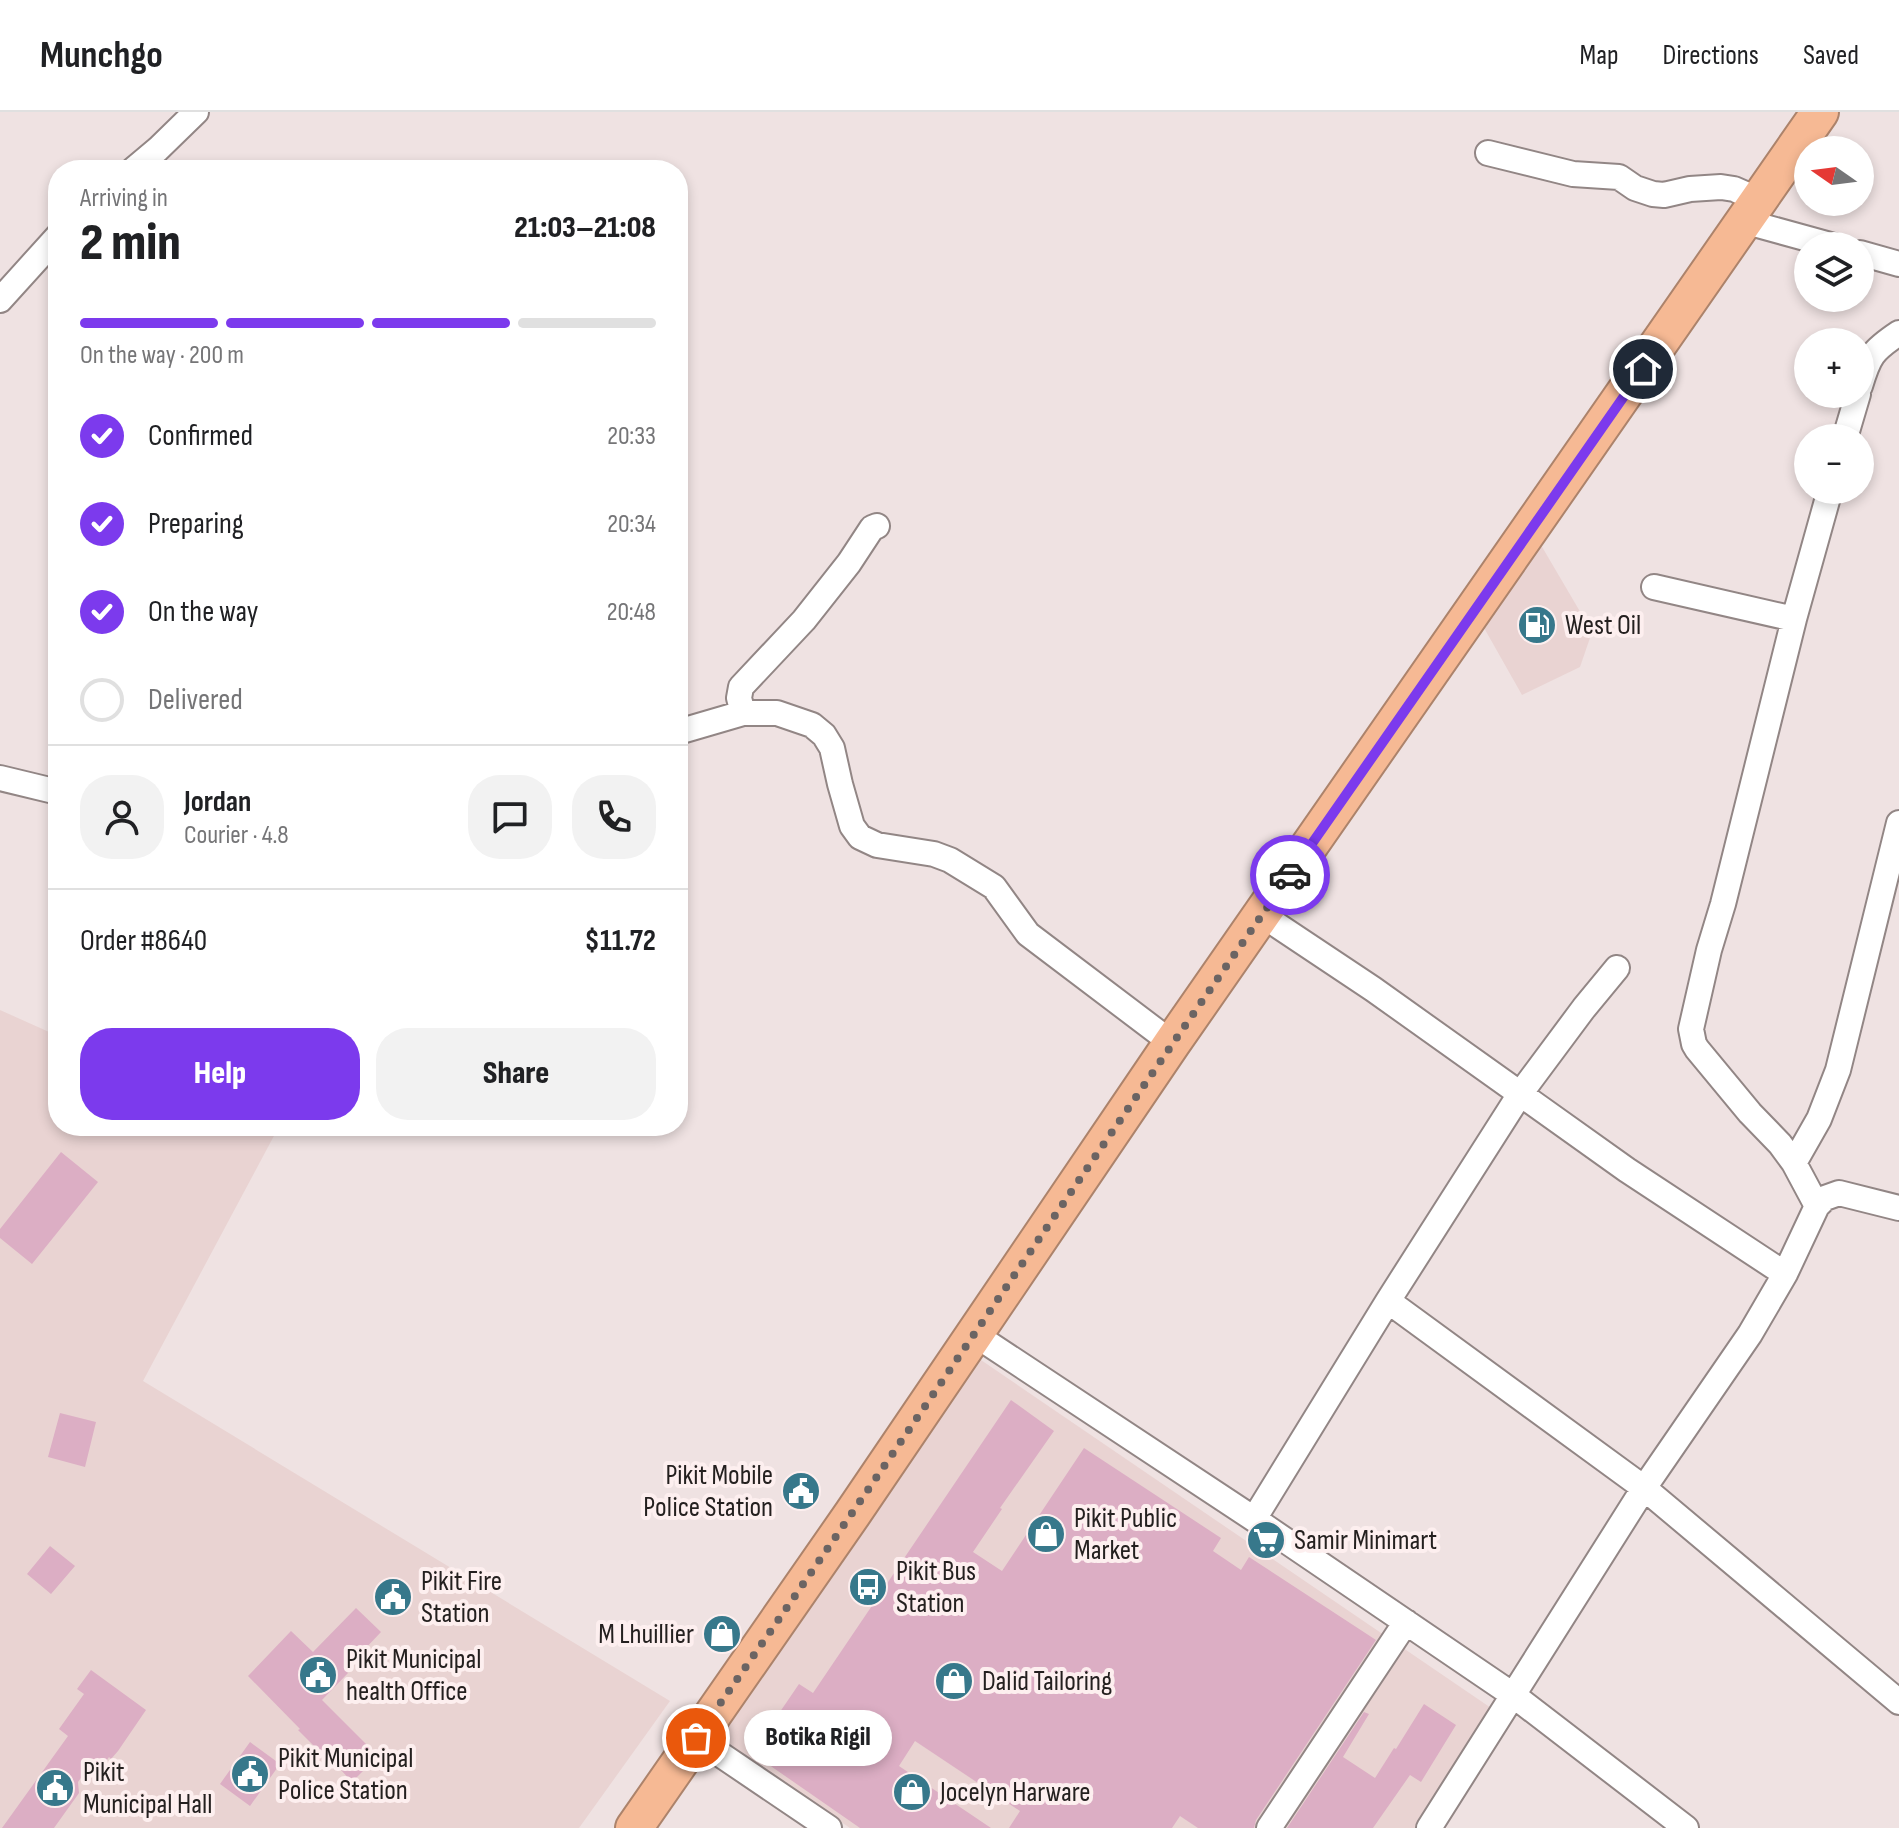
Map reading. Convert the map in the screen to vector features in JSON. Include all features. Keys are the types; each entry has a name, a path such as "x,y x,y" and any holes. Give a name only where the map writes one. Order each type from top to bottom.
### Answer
{"highway":[{"path":"634,1828 869,1490 1172,1043 1820,112"}],"street":[{"path":"145,160 196,112"},
{"path":"1488,153 1573,174 1619,177 1635,188 1653,194 1721,187 1734,189 1751,210 1802,232"},
{"path":"0,300 48,247"},
{"path":"1874,257 1899,264"},
{"path":"1874,352 1899,333"},
{"path":"1817,1206 1780,1144 1697,1049 1691,1029 1794,619 1826,504"},
{"path":"743,713 739,698 741,687 804,620 872,528 877,526"},
{"path":"1654,587 1794,619"},
{"path":"688,729 743,713 777,713 812,725 824,735 832,748 852,826 860,837 877,845 934,854 994,887 1028,934 1172,1043"},
{"path":"0,778 48,790"},
{"path":"1794,1163 1819,1119 1838,1070 1893,871 1899,823"},
{"path":"1262,915 1373,989 1638,1178 1785,1274"},
{"path":"1254,1519 1520,1094 1617,968"},
{"path":"1429,1828 1644,1488 1750,1334 1785,1274 1817,1206 1825,1198 1839,1193 1899,1208"},
{"path":"1388,1301 1644,1488 1899,1702"},
{"path":"974,1334 1513,1695 1686,1828"},
{"path":"1269,1828 1406,1622"},
{"path":"696,1738 829,1828"}],"shaded area":[{"path":"1538,540 1592,632 1580,667 1522,695 1479,619"},
{"path":"0,1010 48,1032 48,1136 274,1136 143,1381 670,1701 579,1828 0,1828"},
{"name":"Pikit Public Market","path":"978,1358 1494,1710 1417,1828 850,1828 714,1736"}],"building":[{"name":"West Oil","path":"1536,610 1550,621 1537,639 1523,628"},
{"path":"61,1152 98,1182 32,1264 0,1238 0,1229"},
{"name":"Pikit Public Market","path":"1011,1400 1054,1431 973,1552 1002,1571 1084,1448 1221,1538 1213,1551 1241,1570 1249,1557 1376,1640 1256,1820 1254,1828 1198,1828 1180,1816 1172,1828 1009,1828 1020,1811 915,1741 899,1766 991,1828 860,1828 752,1753 799,1684 813,1693"},
{"path":"60,1413 96,1422 85,1467 48,1457"},
{"path":"50,1546 75,1566 51,1594 27,1574"},
{"path":"356,1608 381,1632 322,1700 378,1756 352,1782 248,1676 291,1631 313,1652"},
{"path":"91,1670 146,1710 118,1751 111,1759 109,1757 100,1770 91,1764 78,1782 79,1793 54,1828 2,1828 68,1736 59,1729 84,1694 77,1689"},
{"path":"1424,1704 1456,1725 1421,1782 1410,1775 1373,1828 1287,1828 1364,1712 1369,1714 1343,1757 1375,1778"},
{"name":"Pikit Municipal Police Station","path":"250,1742 280,1764 250,1806 220,1784"}],"way so far":[{"path":"696,1738 1290,875"}],"place":[{"name":"West Oil","path":"1537,625"},
{"name":"Pikit Mobile Police Station","path":"801,1491"},
{"name":"Pikit Public Market","path":"1046,1534"},
{"name":"Samir Minimart","path":"1266,1540"},
{"name":"Pikit Bus Station","path":"868,1587"},
{"name":"Pikit Fire Station","path":"393,1597"},
{"name":"M Lhuillier","path":"722,1634"},
{"name":"Pikit Municipal health Office","path":"318,1675"},
{"name":"Dalid Tailoring","path":"954,1681"},
{"name":"Botika Rigil","path":"696,1738"},
{"name":"Pikit Municipal Police Station","path":"250,1774"},
{"name":"Pikit Municipal Hall","path":"55,1788"},
{"name":"Jocelyn Harware","path":"912,1792"}],"route":[{"path":"1290,875 1643,369"}]}
